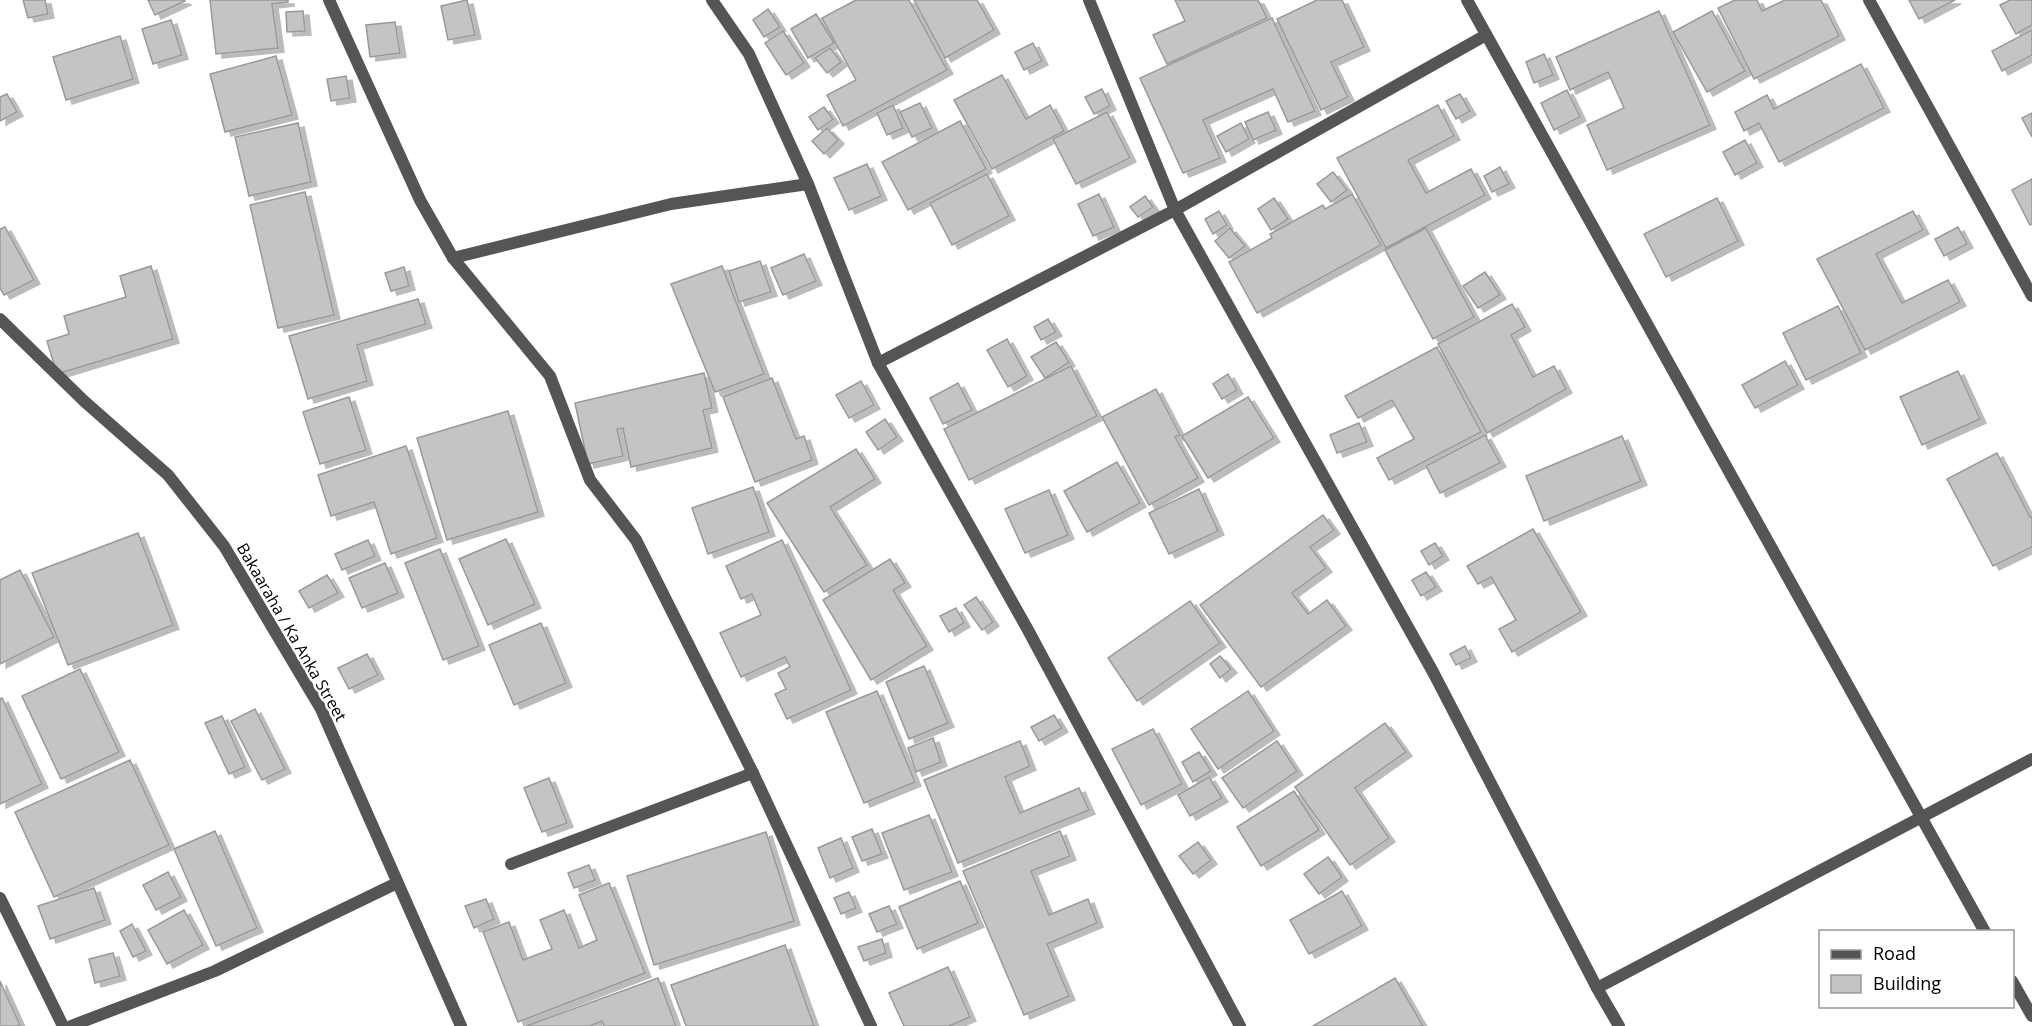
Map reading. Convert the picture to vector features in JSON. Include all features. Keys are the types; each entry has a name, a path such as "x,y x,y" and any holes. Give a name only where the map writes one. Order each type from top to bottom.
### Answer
{"street":[{"path":"329,0 420,200 453,258 550,376 590,480 636,540 753,773 871,1026"},
{"path":"712,0 749,54 808,184 878,363 1028,630 1240,1026"},
{"path":"1089,0 1175,210 1433,672 1597,988 1619,1026"},
{"path":"1467,0 1984,930"},
{"path":"1869,0 2032,296"},
{"path":"878,363 1175,210 1486,35"},
{"path":"453,258 671,204 808,184"},
{"name":"Bakaaraha / Ka Anka Street","path":"0,319 84,401 168,475 224,546 321,708 461,1026"},
{"path":"1597,988 2032,759"},
{"path":"511,864 753,773"},
{"path":"71,1026 215,971 397,883"},
{"path":"0,898 63,1026"},
{"path":"2014,983 2032,1016"}],"building":[{"path":"23,0 45,0 48,14 28,18"},
{"path":"148,0 184,0 185,1 155,15"},
{"path":"210,0 288,0 288,2 272,4 278,48 216,54"},
{"path":"467,0 475,35 448,40 441,6"},
{"path":"856,0 909,0 947,70 843,126 827,95 856,80 822,18"},
{"path":"914,0 977,0 994,30 945,58"},
{"path":"1175,0 1258,0 1267,18 1167,64 1153,35 1185,21"},
{"path":"1317,0 1342,0 1364,47 1331,62 1348,97 1321,110 1277,19"},
{"path":"1735,0 1757,0 1762,11 1785,0 1821,0 1839,36 1754,79 1718,8"},
{"path":"1909,0 1955,0 1919,19"},
{"path":"2010,0 2032,0 2032,25 2016,34 2000,5"},
{"path":"768,9 780,27 764,37 753,20"},
{"path":"303,11 305,31 287,32 286,12"},
{"path":"1659,11 1710,125 1607,170 1587,125 1624,108 1608,72 1570,90 1556,57"},
{"path":"1712,11 1745,71 1707,92 1673,32"},
{"path":"816,14 834,43 808,58 791,29"},
{"path":"1272,18 1315,111 1288,122 1273,89 1203,120 1220,158 1183,173 1140,78"},
{"path":"171,20 182,55 153,64 142,29"},
{"path":"395,22 400,53 370,57 366,25"},
{"path":"2032,30 2032,55 2002,71 1992,51"},
{"path":"783,31 804,63 786,75 765,43"},
{"path":"120,36 133,79 66,100 53,57"},
{"path":"1033,43 1042,61 1024,70 1015,52"},
{"path":"830,48 841,62 827,73 815,58"},
{"path":"1544,54 1553,75 1534,83 1526,62"},
{"path":"276,56 292,115 225,132 210,74"},
{"path":"1861,64 1884,108 1779,162 1759,123 1744,131 1735,112 1767,95 1774,109"},
{"path":"1002,75 1026,119 1050,105 1064,131 992,169 954,100"},
{"path":"346,76 350,98 331,101 327,79"},
{"path":"1102,89 1110,106 1094,114 1085,97"},
{"path":"1567,90 1580,117 1554,130 1541,103"},
{"path":"7,94 17,112 0,121 0,97"},
{"path":"1460,94 1470,111 1456,119 1446,101"},
{"path":"920,103 932,128 912,137 900,112"},
{"path":"893,105 903,128 887,135 877,113"},
{"path":"1438,105 1454,136 1408,160 1426,193 1471,169 1485,195 1386,248 1337,158"},
{"path":"824,107 833,119 818,130 809,117"},
{"path":"1107,112 1130,158 1076,184 1053,139"},
{"path":"1268,112 1276,130 1253,140 1245,122"},
{"path":"2032,113 2032,137 2022,118"},
{"path":"960,121 986,169 908,210 882,162"},
{"path":"298,123 311,182 249,196 235,137"},
{"path":"1241,123 1249,139 1226,152 1217,136"},
{"path":"827,128 838,140 824,154 812,141"},
{"path":"1745,140 1757,163 1735,175 1723,152"},
{"path":"867,164 881,196 849,210 834,178"},
{"path":"1500,167 1509,184 1492,192 1484,176"},
{"path":"1333,172 1347,190 1331,202 1317,184"},
{"path":"987,174 1009,216 952,245 930,203"},
{"path":"2032,179 2032,224 2030,225 2012,190"},
{"path":"305,192 334,315 278,328 250,205"},
{"path":"1099,194 1114,227 1093,236 1078,204"},
{"path":"1352,194 1381,245 1257,313 1229,262 1272,238 1270,234 1323,205 1325,209"},
{"path":"1145,196 1153,207 1138,217 1130,207"},
{"path":"1274,198 1288,219 1271,230 1258,209"},
{"path":"1717,198 1738,241 1666,277 1644,234"},
{"path":"1219,211 1227,225 1213,234 1205,219"},
{"path":"1913,211 1923,230 1876,254 1902,303 1948,280 1960,302 1865,350 1817,259"},
{"path":"5,227 34,280 4,295 0,288 0,229"},
{"path":"1958,227 1967,244 1944,256 1935,239"},
{"path":"1230,228 1245,246 1229,258 1215,241"},
{"path":"1426,228 1474,317 1433,339 1385,250"},
{"path":"804,254 816,281 783,295 771,268"},
{"path":"760,261 771,292 739,302 729,271"},
{"path":"151,266 173,339 57,374 47,341 69,334 64,316 126,297 120,276"},
{"path":"722,266 764,374 715,392 671,284"},
{"path":"404,267 409,286 391,291 385,273"},
{"path":"1485,272 1500,295 1478,308 1463,286"},
{"path":"418,299 426,324 357,345 367,381 308,399 289,336"},
{"path":"1512,304 1525,327 1511,335 1533,377 1554,366 1566,389 1487,433 1438,344"},
{"path":"1838,306 1861,353 1806,380 1783,333"},
{"path":"1048,319 1056,332 1041,340 1034,327"},
{"path":"1007,339 1027,376 1008,387 987,350"},
{"path":"1056,342 1069,362 1045,378 1031,357"},
{"path":"1437,347 1481,432 1389,480 1377,458 1414,439 1392,400 1358,418 1345,396"},
{"path":"1785,361 1798,385 1755,408 1742,385"},
{"path":"1071,366 1097,416 969,480 944,429"},
{"path":"1958,371 1980,419 1922,445 1900,397"},
{"path":"704,373 712,408 703,410 712,448 631,467 623,428 617,429 623,456 588,464 575,403"},
{"path":"1228,374 1237,390 1222,399 1213,384"},
{"path":"772,378 796,439 804,436 812,460 755,482 723,397"},
{"path":"861,381 874,405 849,418 836,395"},
{"path":"958,383 972,410 943,424 930,398"},
{"path":"1156,389 1180,435 1175,437 1198,478 1149,505 1102,417"},
{"path":"349,397 366,450 320,464 303,412"},
{"path":"1248,397 1274,438 1208,478 1182,436"},
{"path":"508,411 538,512 447,540 417,438"},
{"path":"885,419 897,437 878,450 866,432"},
{"path":"1359,423 1367,442 1337,453 1330,435"},
{"path":"1485,435 1500,463 1440,493 1426,466"},
{"path":"1622,436 1641,481 1544,521 1526,476"},
{"path":"406,446 437,538 391,554 374,502 331,516 318,475"},
{"path":"856,449 875,479 830,507 867,565 824,592 767,503"},
{"path":"1997,453 2030,517 2032,516 2032,547 1993,566 1947,479"},
{"path":"1117,462 1140,503 1087,532 1064,491"},
{"path":"753,487 769,532 708,554 692,508"},
{"path":"1199,489 1218,531 1169,554 1149,513"},
{"path":"1049,490 1068,535 1025,553 1005,509"},
{"path":"1323,515 1334,530 1310,547 1326,568 1292,593 1308,614 1327,600 1346,626 1261,687 1200,605"},
{"path":"1533,529 1581,612 1512,652 1499,629 1516,620 1491,577 1478,584 1467,566"},
{"path":"138,533 173,625 68,665 32,573"},
{"path":"506,539 535,604 488,625 459,559"},
{"path":"368,540 375,556 342,570 335,554"},
{"path":"782,540 851,690 787,719 775,694 786,689 778,673 790,667 785,657 741,677 720,633 761,615 752,594 741,599 726,566"},
{"path":"1435,543 1443,556 1429,565 1421,551"},
{"path":"440,549 479,646 443,660 405,563"},
{"path":"890,559 905,583 893,590 927,646 871,680 823,600"},
{"path":"385,563 398,593 362,608 349,578"},
{"path":"20,570 54,637 0,664 0,580"},
{"path":"1426,572 1436,587 1421,596 1412,580"},
{"path":"327,575 338,593 309,608 299,591"},
{"path":"976,597 993,622 982,630 964,605"},
{"path":"1190,601 1220,643 1137,701 1108,658"},
{"path":"956,608 964,623 949,632 940,616"},
{"path":"541,623 566,683 514,705 489,645"},
{"path":"1465,646 1471,658 1456,665 1450,654"},
{"path":"367,654 378,675 349,689 338,668"},
{"path":"1220,656 1231,669 1220,678 1210,664"},
{"path":"924,666 948,723 909,739 886,682"},
{"path":"80,669 119,752 61,779 22,696"},
{"path":"877,691 915,782 864,803 826,712"},
{"path":"1248,691 1274,731 1218,769 1191,729"},
{"path":"2,698 42,784 0,804 0,699"},
{"path":"255,709 285,769 262,780 231,721"},
{"path":"1054,715 1062,728 1039,741 1031,727"},
{"path":"222,716 245,767 229,774 205,723"},
{"path":"1385,723 1406,752 1355,788 1389,838 1350,865 1295,787"},
{"path":"1153,729 1182,784 1141,805 1112,749"},
{"path":"933,738 941,762 916,772 908,748"},
{"path":"1020,741 1030,766 1005,777 1020,813 1079,788 1089,810 958,863 924,780"},
{"path":"1277,741 1297,771 1243,808 1222,778"},
{"path":"1199,752 1211,771 1193,782 1182,762"},
{"path":"130,760 169,845 54,897 15,812"},
{"path":"1209,777 1222,798 1190,816 1178,795"},
{"path":"549,778 567,823 542,832 524,788"},
{"path":"1294,791 1319,830 1261,866 1237,827"},
{"path":"929,815 952,872 904,890 882,833"},
{"path":"872,829 882,854 862,861 852,837"},
{"path":"215,831 257,928 216,946 174,849"},
{"path":"1060,831 1070,856 1031,871 1049,915 1088,899 1097,923 1047,944 1069,996 1024,1015 963,871"},
{"path":"766,832 794,921 654,965 627,876"},
{"path":"841,838 853,868 830,878 818,848"},
{"path":"1198,842 1211,860 1193,874 1179,856"},
{"path":"1328,857 1342,877 1319,894 1304,874"},
{"path":"589,865 595,880 574,888 568,873"},
{"path":"168,872 181,897 156,910 143,885"},
{"path":"960,881 978,923 917,949 899,907"},
{"path":"609,883 645,973 518,1022 483,932 509,922 523,960 552,949 540,920 564,910 579,948 597,940 579,895"},
{"path":"94,888 105,920 50,939 38,906"},
{"path":"1342,891 1362,926 1309,954 1290,920"},
{"path":"849,892 856,908 841,914 834,898"},
{"path":"486,899 494,919 474,928 465,906"},
{"path":"889,906 897,924 877,932 869,914"},
{"path":"184,910 203,945 167,964 148,930"},
{"path":"132,924 146,951 133,957 120,931"},
{"path":"882,939 886,953 864,961 858,947"},
{"path":"785,945 814,1026 686,1026 671,985"},
{"path":"113,953 120,976 95,983 89,959"},
{"path":"948,967 970,1017 949,1026 904,1026 889,993"},
{"path":"658,978 676,1026 604,1026 602,1021 590,1026 526,1026"},
{"path":"1395,978 1423,1026 1313,1026"},
{"path":"0,981 20,1025 0,1026"}]}
